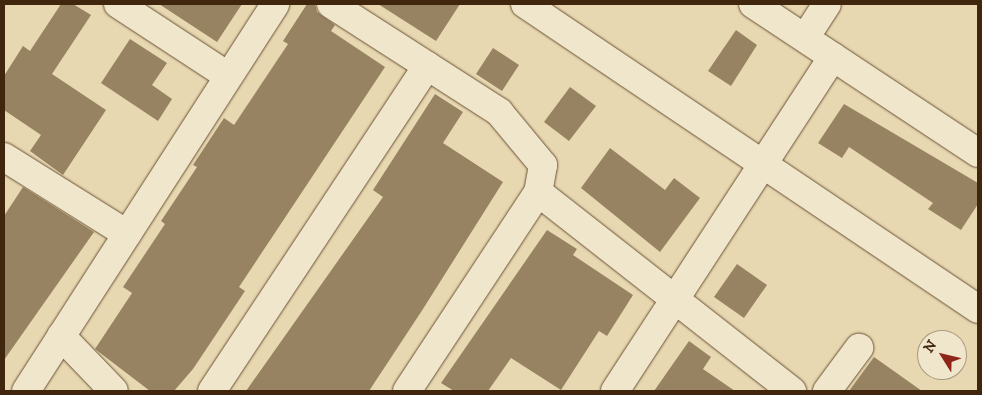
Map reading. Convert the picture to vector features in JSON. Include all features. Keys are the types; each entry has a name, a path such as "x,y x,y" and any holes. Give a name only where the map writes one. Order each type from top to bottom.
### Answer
{"street":[{"path":"118,4 228,76"},
{"path":"26,391 275,4"},
{"path":"331,4 498,112 543,165 538,192 407,391"},
{"path":"525,4 765,162 978,309"},
{"path":"753,4 978,153"},
{"path":"805,38 827,4"},
{"path":"615,391 833,57"},
{"path":"212,391 427,66"},
{"path":"4,157 127,234"},
{"path":"538,192 674,301 792,391"},
{"path":"61,336 114,391"},
{"path":"827,391 860,348"}],"building":[{"path":"61,4 73,4 91,15 52,74 106,110 63,175 30,151 41,135 4,110 4,76 23,46 30,51"},
{"path":"159,4 242,4 217,42"},
{"path":"307,4 315,4 317,12 335,25 331,31 385,67 239,287 245,291 193,369 174,391 150,391 95,349 132,293 123,287 165,224 161,221 197,167 193,165 224,118 234,125 288,44 283,41"},
{"path":"378,4 460,4 436,41"},
{"path":"736,30 757,45 731,86 708,71"},
{"path":"130,39 167,63 152,85 172,99 158,121 101,83"},
{"path":"493,48 519,65 502,91 476,74"},
{"path":"570,87 596,106 569,141 544,122"},
{"path":"435,94 463,112 443,143 503,182 423,309 369,391 246,391 383,197 373,190"},
{"path":"844,104 978,183 978,204 961,230 928,209 933,203 849,147 842,158 818,143"},
{"path":"610,148 665,190 674,178 700,198 660,252 581,188"},
{"path":"23,187 94,232 4,360 4,216"},
{"path":"547,230 577,249 573,255 633,295 607,336 599,331 561,390 511,358 488,391 454,391 441,383"},
{"path":"737,264 767,285 744,318 714,297"},
{"path":"689,341 711,357 703,369 735,391 654,391"},
{"path":"874,357 922,391 849,391"}]}
